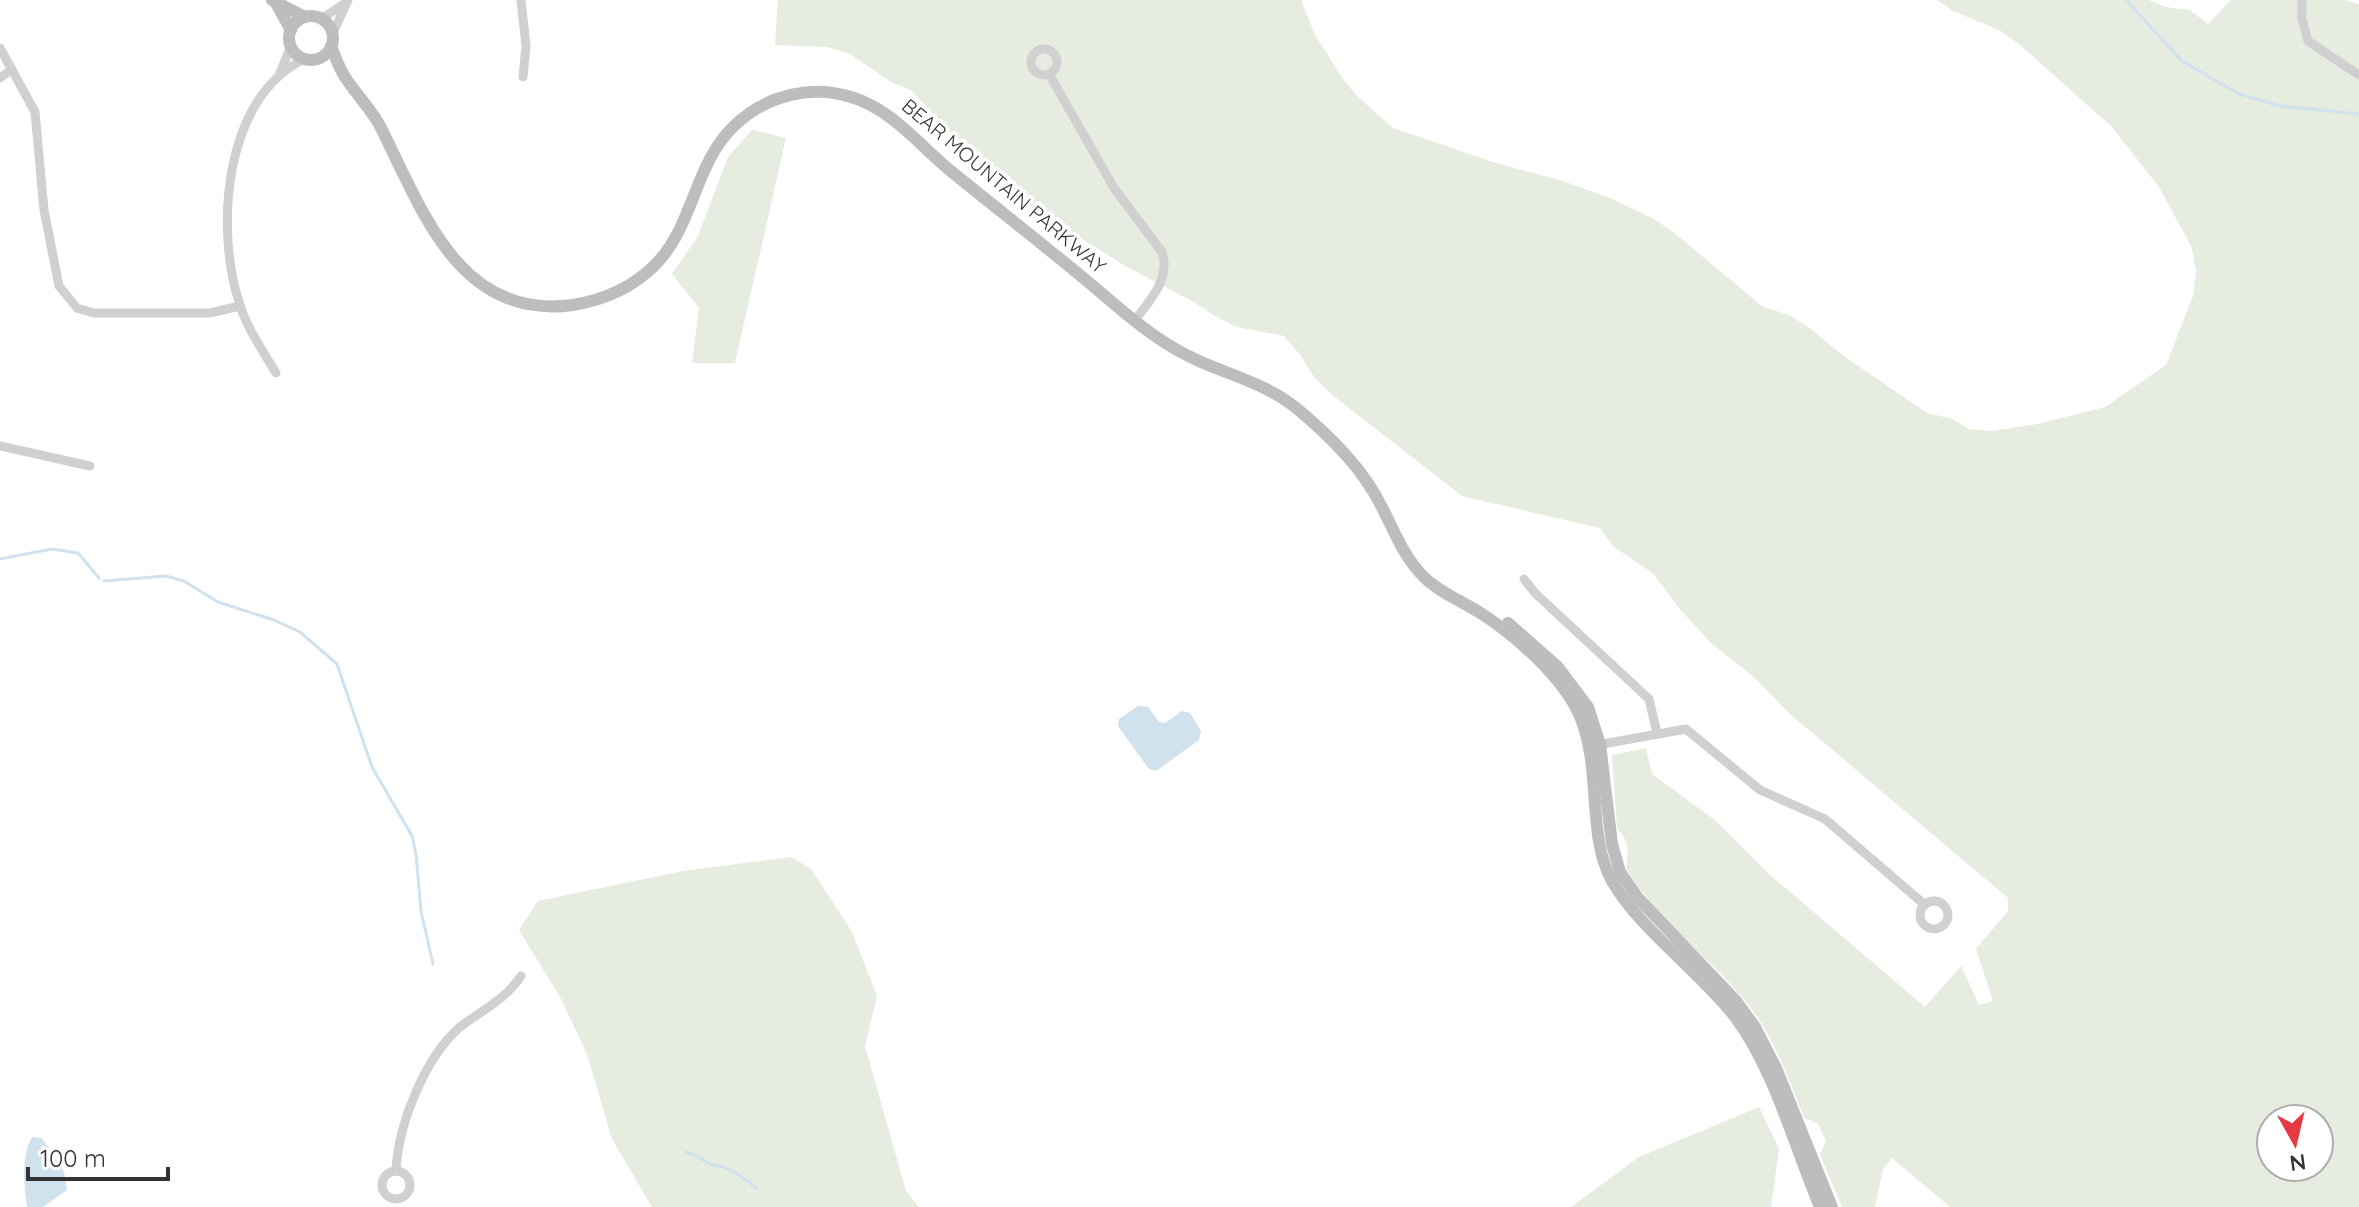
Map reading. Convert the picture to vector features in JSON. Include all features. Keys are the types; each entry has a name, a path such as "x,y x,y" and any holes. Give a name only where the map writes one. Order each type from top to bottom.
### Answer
{"street":[{"path":"521,0 526,46 523,77"},
{"path":"2302,0 2302,19 2308,41 2359,75"},
{"path":"274,1 305,17 321,19 329,24 332,39"},
{"path":"274,1 291,30 291,46 279,75 248,123 236,156 228,188 226,241 240,306 276,373"},
{"path":"321,19 348,1"},
{"path":"279,75 329,51 348,1"},
{"path":"291,30 305,17"},
{"name":"BEAR MOUNTAIN PARKWAY","path":"332,39 345,76 375,117 445,249 472,278 506,298 543,306 578,304 632,283 659,261 678,235 711,156 734,126 750,113 783,97 795,93 825,92 860,99 887,114 932,156 1134,321 1184,354 1266,386 1298,409 1333,441 1364,477 1413,563 1491,610 1552,661 1579,692 1592,717 1602,852 1610,877 1629,905 1728,1008 1752,1043 1820,1207"},
{"path":"291,46 311,59"},
{"path":"0,48 35,112 44,210 56,278 70,303 94,313 210,313 240,306"},
{"name":"BEAR MOUNTAIN PARKWAY","path":"311,59 345,76"},
{"path":"0,78 12,69"},
{"path":"1049,74 1114,188 1165,260 1163,277 1153,297 1134,321"},
{"path":"0,446 90,466"},
{"path":"1524,579 1536,594 1649,699 1657,733"},
{"path":"1595,745 1679,729 1692,733 1760,790 1825,819 1925,905"},
{"name":"BEAR MOUNTAIN PARKWAY","path":"1595,745 1612,844 1620,872 1638,898 1736,1001 1755,1027 1776,1068 1832,1207"},
{"path":"396,1171 404,1125 420,1085 438,1053 457,1030 513,989 521,976"},
{"path":"396,1171 403,1173 409,1184 397,1203 384,1192 382,1185 383,1178 396,1171"}],"shaded area":[{"path":"778,0 1301,0 1315,35 1341,76 1356,95 1393,128 1493,162 1563,181 1652,218 1763,307 1789,315 1808,327 1845,357 1927,413 1953,419 1968,429 1991,431 2037,424 2105,407 2166,365 2193,296 2196,272 2192,248 2159,187 2112,127 2019,44 1999,30 1953,11 1937,0 2149,0 2166,7 2190,10 2208,24 2231,0 2344,0 2359,4 2359,1207 1950,1207 1892,1158 1883,1169 1875,1207 1842,1207 1820,1155 1826,1141 1818,1124 1804,1118 1781,1060 1759,1019 1735,989 1653,905 1626,868 1627,847 1617,829 1612,755 1646,748 1652,774 1716,821 1769,874 1925,1007 1961,966 1979,1005 1993,1001 1976,949 2008,911 2008,898 1790,714 1754,677 1711,643 1678,607 1654,574 1614,547 1600,528 1462,496 1331,394 1314,377 1284,336 1237,327 1125,266 1034,208 959,142 912,91 891,82 850,54 827,47 775,45"},
{"path":"752,130 786,138 735,363 692,363 699,308 672,274 698,236 728,157"},
{"path":"791,857 811,869 852,932 877,996 865,1046 906,1191 919,1207 652,1207 612,1139 587,1054 560,997 519,930 538,901 683,871"},
{"path":"1759,1107 1779,1149 1771,1207 1571,1207 1639,1157"}],"water":[{"path":"1138,706 1148,707 1159,722 1165,723 1182,711 1190,713 1201,731 1199,740 1156,771 1149,769 1118,726 1119,719"},
{"path":"32,1137 42,1138 64,1172 67,1190 43,1207 27,1207 25,1162"}],"waterway":[{"path":"2126,0 2182,61 2239,94 2280,106 2359,114"},
{"path":"0,559 52,549 78,553 99,578"},
{"path":"104,581 166,576 184,581 218,602 300,632 337,664 372,767 412,836 421,911 433,964"},
{"path":"686,1152 732,1171 757,1189"}]}
